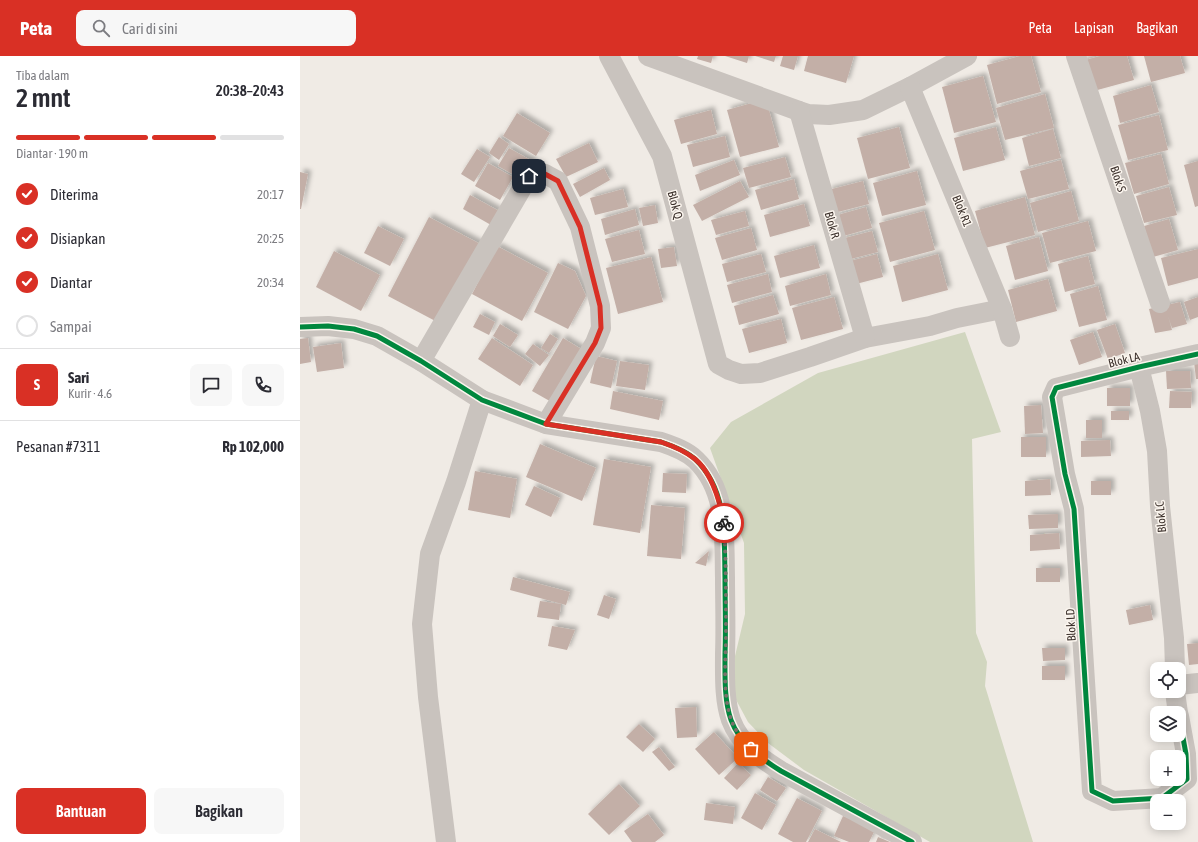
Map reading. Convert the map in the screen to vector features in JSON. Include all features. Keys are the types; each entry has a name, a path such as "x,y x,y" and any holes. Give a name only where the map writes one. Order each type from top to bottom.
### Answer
{"street":[{"name":"Blok Q","path":"609,56 662,156 718,364 741,374 760,372 865,338"},
{"path":"648,56 808,114 829,115 863,110 968,56"},
{"name":"Blok S","path":"1076,56 1160,303"},
{"name":"Blok R1","path":"910,87 1002,309 1010,338"},
{"name":"Blok R","path":"799,111 865,338"},
{"path":"421,361 529,176 545,174 558,181 580,227 600,306 601,328 595,343 546,424"},
{"path":"865,338 930,326 958,318 1002,309"},
{"path":"300,327 328,326 354,330 377,336 421,361 482,400 546,424 661,442 678,448 695,459 704,469 712,484 720,502 724,523 726,632 725,671 727,700 731,720 741,740 761,759 781,771 912,842"},
{"name":"Blok LA","path":"1056,388 1198,354"},
{"name":"Blok LC","path":"1139,367 1150,411 1157,452 1160,506 1174,638 1175,662"},
{"name":"Blok LD","path":"1056,388 1052,397 1065,474 1074,509 1092,790 1113,801 1162,798 1187,779 1184,742"},
{"path":"446,842 428,697 422,624 430,554 456,482 482,400"},
{"path":"1186,684 1198,683"}],"green space":[{"path":"965,332 1001,432 972,439 976,633 987,662 985,686 1033,842 930,842 804,770 768,743 748,722 734,696 735,656 745,614 744,543 710,448 731,422 818,373"}],"building":[{"path":"698,56 713,56 711,63 697,59"},
{"path":"725,56 749,56 747,63"},
{"path":"755,56 776,56 774,62"},
{"path":"783,56 798,56 794,70 780,66"},
{"path":"808,56 854,56 846,83 804,71"},
{"path":"1020,56 1031,56 1041,92 997,104 987,65"},
{"path":"1100,56 1127,56 1134,80 1090,92 1082,61"},
{"path":"1144,56 1180,56 1185,73 1151,82"},
{"path":"983,76 996,122 954,133 942,87"},
{"path":"1151,85 1159,112 1120,123 1113,96"},
{"path":"1045,94 1054,128 1005,140 996,108"},
{"path":"766,99 779,147 740,157 727,110"},
{"path":"711,110 717,134 681,144 674,120"},
{"path":"517,113 550,133 536,156 503,136"},
{"path":"1159,115 1168,150 1128,160 1118,125"},
{"path":"899,127 910,168 868,179 857,138"},
{"path":"996,127 1005,160 963,171 954,138"},
{"path":"1053,129 1061,158 1029,166 1022,138"},
{"path":"725,136 730,157 693,167 687,145"},
{"path":"499,137 509,144 499,160 489,153"},
{"path":"589,143 598,162 566,177 556,159"},
{"path":"509,148 534,162 523,180 498,166"},
{"path":"477,149 490,157 474,182 461,174"},
{"path":"1161,154 1169,184 1134,194 1125,163"},
{"path":"785,157 791,177 749,188 743,168"},
{"path":"734,160 740,175 700,191 695,175"},
{"path":"1061,160 1069,189 1028,199 1020,171"},
{"path":"1198,161 1198,206 1195,207 1184,165"},
{"path":"488,163 513,177 500,200 475,186"},
{"path":"604,168 610,180 580,197 573,184"},
{"path":"917,171 926,205 882,216 873,183"},
{"path":"300,172 308,174 301,209 300,209"},
{"path":"794,179 799,199 761,210 755,190"},
{"path":"740,181 749,197 702,221 693,205"},
{"path":"863,181 869,204 834,213 828,190"},
{"path":"1169,187 1177,215 1144,223 1136,196"},
{"path":"623,189 628,207 595,215 590,198"},
{"path":"1071,191 1079,221 1038,232 1030,203"},
{"path":"470,195 499,211 491,225 463,209"},
{"path":"1025,197 1035,235 985,248 975,211"},
{"path":"804,204 810,226 770,237 764,215"},
{"path":"655,205 658,223 643,226 639,208"},
{"path":"866,207 872,228 840,237 834,216"},
{"path":"635,209 639,225 605,235 601,219"},
{"path":"745,211 749,226 716,235 711,220"},
{"path":"924,211 935,250 890,262 879,223"},
{"path":"429,217 482,245 441,324 388,296"},
{"path":"1169,219 1178,250 1153,257 1144,226"},
{"path":"1088,221 1096,251 1050,263 1042,233"},
{"path":"378,226 404,239 390,266 364,253"},
{"path":"751,228 757,250 722,260 715,238"},
{"path":"639,230 645,254 612,262 605,239"},
{"path":"872,231 878,252 847,260 841,239"},
{"path":"1039,237 1048,271 1015,280 1006,246"},
{"path":"814,245 820,268 780,278 774,256"},
{"path":"497,246 548,273 522,321 472,294"},
{"path":"674,247 677,266 661,268 658,249"},
{"path":"1198,249 1198,278 1168,286 1161,258"},
{"path":"334,251 380,275 361,311 316,287"},
{"path":"761,254 766,272 727,282 722,264"},
{"path":"877,254 883,277 852,285 846,262"},
{"path":"938,254 948,290 902,302 893,266"},
{"path":"1088,256 1095,284 1065,292 1058,264"},
{"path":"651,257 663,302 618,314 606,268"},
{"path":"558,263 575,271 586,296 568,329 534,312"},
{"path":"768,274 772,292 732,303 727,285"},
{"path":"826,274 831,295 790,306 785,286"},
{"path":"1048,279 1057,311 1016,322 1008,290"},
{"path":"1098,286 1107,320 1079,327 1070,294"},
{"path":"773,295 779,314 739,325 734,306"},
{"path":"834,297 843,329 801,340 792,308"},
{"path":"1198,297 1198,317 1190,320 1184,302"},
{"path":"1180,302 1187,324 1172,328 1168,316 1172,330 1155,333 1149,309"},
{"path":"480,314 495,322 489,335 473,327"},
{"path":"781,319 787,343 749,353 742,329"},
{"path":"500,324 518,335 510,347 493,336"},
{"path":"1115,324 1125,353 1108,359 1097,330"},
{"path":"1093,332 1102,357 1079,365 1070,340"},
{"path":"550,334 558,339 549,353 541,348"},
{"path":"308,338 311,362 300,364 300,339"},
{"path":"492,338 533,365 520,386 478,359"},
{"path":"563,338 586,352 555,404 532,391"},
{"path":"341,343 344,368 317,372 313,347"},
{"path":"533,344 549,355 540,366 525,354"},
{"path":"596,356 617,361 611,388 590,383"},
{"path":"620,361 649,365 645,390 616,386"},
{"path":"1194,362 1198,362 1198,379 1196,379"},
{"path":"1166,371 1190,371 1191,388 1167,389"},
{"path":"1107,388 1130,388 1130,406 1107,406"},
{"path":"613,391 663,401 659,420 610,409"},
{"path":"1170,391 1192,392 1191,408 1169,408"},
{"path":"1041,405 1043,433 1025,434 1024,406"},
{"path":"1111,411 1129,411 1129,420 1111,420"},
{"path":"1086,420 1102,420 1102,438 1086,438"},
{"path":"1021,437 1046,437 1046,457 1021,457"},
{"path":"1110,440 1111,456 1081,457 1081,441"},
{"path":"540,444 596,468 582,501 526,477"},
{"path":"604,459 651,467 640,533 593,525"},
{"path":"475,471 517,479 510,518 468,510"},
{"path":"663,473 687,474 686,493 662,492"},
{"path":"1050,479 1051,495 1025,496 1025,481"},
{"path":"1091,481 1111,481 1111,495 1091,495"},
{"path":"534,486 560,498 551,517 525,505"},
{"path":"651,505 685,508 681,559 647,556"},
{"path":"1058,514 1058,528 1029,529 1028,515"},
{"path":"1059,533 1060,549 1030,551 1030,535"},
{"path":"709,551 706,566 695,563"},
{"path":"1036,568 1060,568 1060,582 1036,582"},
{"path":"513,577 570,592 566,605 510,590"},
{"path":"604,595 616,599 609,619 597,615"},
{"path":"540,601 561,604 559,620 537,617"},
{"path":"1150,605 1153,620 1129,625 1126,610"},
{"path":"552,626 575,630 567,650 548,646"},
{"path":"1198,643 1198,664 1189,665 1187,644"},
{"path":"1042,648 1065,648 1065,660 1043,661"},
{"path":"1042,666 1065,666 1065,680 1042,680"},
{"path":"696,707 697,737 677,738 675,708"},
{"path":"639,724 655,739 643,752 626,737"},
{"path":"714,732 738,758 719,775 695,749"},
{"path":"659,747 675,767 669,771 652,752"},
{"path":"738,763 751,775 737,790 724,778"},
{"path":"768,777 786,788 777,801 760,790"},
{"path":"619,784 640,806 609,835 588,814"},
{"path":"755,793 776,805 762,830 741,818"},
{"path":"797,798 822,811 806,842 793,842 778,834"},
{"path":"706,803 735,807 733,824 704,820"},
{"path":"648,814 664,835 655,842 632,842 624,831"},
{"path":"843,816 875,830 869,842 849,842 834,836"},
{"path":"815,829 841,842 808,842"},
{"path":"878,837 890,842 876,842"}],"cycle path":[{"path":"300,327 328,326 354,329 377,336 421,361 482,400 546,424 661,442 680,449 696,460 706,472 714,486 722,515 725,547 725,687 727,704 735,729 752,750 773,766 912,842"},
{"path":"1184,742 1187,779 1162,798 1113,801 1092,791 1074,509 1065,474 1052,397 1056,388 1198,354"}],"way so far":[{"path":"724,523 726,632 725,671 727,700 731,720 741,740 751,749"}],"route":[{"path":"529,176 545,174 558,181 580,227 600,306 601,328 595,343 546,424 661,442 678,448 695,459 704,469 720,502 724,523"}]}
